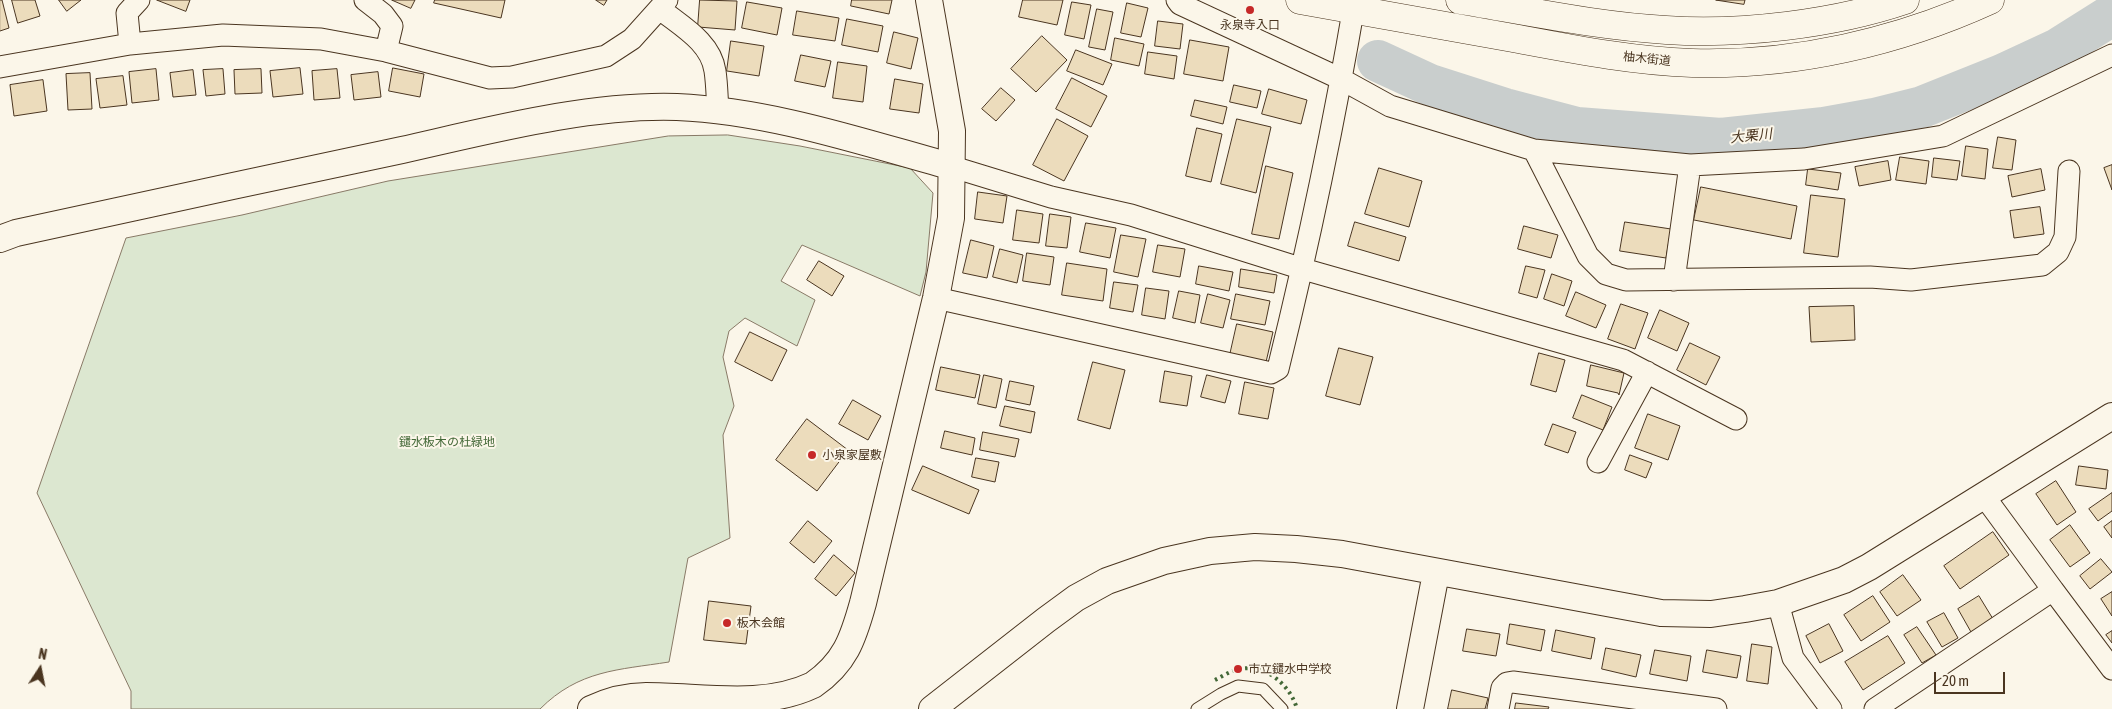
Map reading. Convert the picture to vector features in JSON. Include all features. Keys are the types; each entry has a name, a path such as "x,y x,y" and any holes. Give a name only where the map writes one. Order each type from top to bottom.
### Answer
{"main road":[{"name":"柚木街道","path":"1300,0 1353,13 1627,58 1694,63 1762,60 1822,52 1877,41 1947,9 1990,0"},
{"path":"1460,0 1489,2 1615,26 1716,32 1764,28 1817,20 1869,11 1905,0"}],"street":[{"path":"130,44 127,13 139,0"},
{"path":"365,0 382,14 392,26 386,51"},
{"path":"591,709 615,700 646,696 765,705 804,693 836,667 850,643 859,617 936,298 949,236 953,201 950,112 929,0"},
{"path":"1178,0 1180,4 1342,76 1390,106 1534,150 1690,165 1804,159 1943,136 2112,55"},
{"path":"0,67 130,44 223,35 321,39 386,51 490,78 512,77 606,56 632,40 663,5 708,52 715,71 718,110"},
{"path":"936,298 1271,373 1278,369 1303,269 1353,13"},
{"path":"0,239 16,233 153,202 540,121 632,109 675,107 718,110 797,124 953,167 1052,197 1130,215 1303,269 1622,360 1736,419"},
{"path":"1534,150 1588,256 1606,274 1626,280 1870,277 1911,280 2042,265 2058,252 2065,237 2069,171"},
{"path":"1674,280 1690,165"},
{"path":"1598,462 1647,372"},
{"path":"932,709 1076,598 1107,581 1164,561 1210,551 1255,547 1288,548 1342,554 1436,573 1661,613 1711,614 1778,603 1818,590 1869,567 1984,496 2108,428"},
{"path":"1984,496 2112,669"},
{"path":"1410,709 1436,573"},
{"path":"1875,709 2053,590"},
{"path":"1778,603 1793,658 1797,666 1831,709"},
{"path":"1498,709 1502,688 1507,683 1513,682 1716,709"}],"lane":[{"path":"1197,709 1238,686 1264,689 1282,709"}],"green space":[{"name":"鑓水板木の杜緑地","path":"728,135 800,146 910,168 933,193 926,272 920,296 802,245 781,281 815,300 797,346 745,318 729,331 723,357 734,406 723,435 730,538 688,558 669,662 616,670 585,679 569,686 540,709 131,709 131,691 37,493 126,238 242,215 388,181 668,136"}],"building":[{"path":"0,0 2,0 9,28 0,31"},
{"path":"12,0 35,0 40,16 18,23"},
{"path":"59,0 81,0 67,11"},
{"path":"157,0 190,0 186,11"},
{"path":"392,0 415,0 411,8"},
{"path":"435,0 505,0 501,18 434,3"},
{"path":"596,0 607,0 604,5"},
{"path":"700,0 737,1 735,30 698,27"},
{"path":"852,0 892,0 889,14 851,6"},
{"path":"1023,0 1063,0 1057,25 1019,17"},
{"path":"1716,0 1745,0 1744,4"},
{"path":"747,2 782,8 777,35 742,28"},
{"path":"1072,2 1091,5 1084,39 1065,35"},
{"path":"1127,3 1148,8 1141,37 1121,33"},
{"path":"1097,9 1113,12 1105,50 1089,47"},
{"path":"797,11 839,18 835,41 793,35"},
{"path":"847,19 883,26 878,52 842,45"},
{"path":"1158,21 1183,24 1180,49 1155,46"},
{"path":"894,32 918,38 911,69 887,63"},
{"path":"1042,36 1067,60 1036,92 1011,69"},
{"path":"1115,38 1144,44 1139,66 1111,60"},
{"path":"1190,40 1229,47 1223,81 1184,74"},
{"path":"731,41 764,46 759,76 727,71"},
{"path":"1076,50 1112,64 1103,85 1067,71"},
{"path":"1148,52 1177,56 1174,79 1145,74"},
{"path":"801,55 831,61 825,87 795,81"},
{"path":"838,62 867,66 863,102 833,98"},
{"path":"300,68 303,94 273,97 270,71"},
{"path":"393,68 424,74 420,97 389,91"},
{"path":"156,69 159,100 132,103 129,72"},
{"path":"223,69 225,94 206,96 203,70"},
{"path":"261,69 262,93 235,94 234,70"},
{"path":"337,69 340,98 314,100 312,71"},
{"path":"193,70 196,95 173,97 170,73"},
{"path":"378,72 381,97 354,100 351,75"},
{"path":"90,73 92,109 68,110 66,74"},
{"path":"123,76 127,105 100,108 96,79"},
{"path":"1072,78 1107,96 1091,127 1056,109"},
{"path":"895,79 923,84 919,113 890,109"},
{"path":"43,80 47,111 14,116 10,85"},
{"path":"1234,85 1261,91 1257,108 1230,102"},
{"path":"1001,88 1015,100 996,121 982,109"},
{"path":"1269,89 1307,100 1301,124 1262,114"},
{"path":"1195,100 1227,107 1223,124 1191,116"},
{"path":"1057,119 1088,136 1064,181 1033,165"},
{"path":"1237,119 1271,127 1256,193 1221,184"},
{"path":"1197,128 1222,134 1211,182 1186,176"},
{"path":"1998,137 2016,140 2012,170 1993,168"},
{"path":"1966,146 1988,149 1985,179 1962,176"},
{"path":"1900,157 1929,161 1926,184 1896,180"},
{"path":"1934,158 1960,161 1957,180 1932,177"},
{"path":"1888,161 1891,180 1859,186 1855,167"},
{"path":"2112,165 2112,190 2104,168"},
{"path":"1266,166 1293,173 1279,239 1252,234"},
{"path":"1379,168 1422,181 1409,227 1365,214"},
{"path":"1808,169 1841,173 1838,190 1806,185"},
{"path":"2041,169 2045,190 2012,197 2008,176"},
{"path":"1701,187 1797,206 1791,239 1694,220"},
{"path":"978,192 1007,196 1003,223 975,219"},
{"path":"1811,195 1845,199 1838,257 1804,253"},
{"path":"2040,207 2044,234 2014,238 2010,211"},
{"path":"1017,210 1043,214 1039,243 1013,240"},
{"path":"1050,214 1071,217 1067,248 1046,246"},
{"path":"1355,222 1406,237 1399,261 1348,246"},
{"path":"1625,222 1671,229 1666,258 1620,251"},
{"path":"1086,223 1116,228 1110,258 1080,252"},
{"path":"1524,226 1558,235 1551,258 1518,249"},
{"path":"1121,235 1146,239 1138,277 1114,272"},
{"path":"971,240 994,246 987,278 963,273"},
{"path":"1158,245 1185,249 1180,277 1153,272"},
{"path":"1000,249 1023,255 1017,283 993,277"},
{"path":"1027,253 1054,257 1050,285 1023,281"},
{"path":"819,261 844,276 832,296 807,280"},
{"path":"1067,263 1107,269 1103,301 1062,295"},
{"path":"1199,266 1233,272 1229,291 1196,284"},
{"path":"1526,266 1545,270 1537,298 1519,293"},
{"path":"1241,269 1277,275 1274,293 1239,287"},
{"path":"1552,274 1572,281 1564,306 1544,299"},
{"path":"1114,282 1138,285 1133,312 1110,308"},
{"path":"1146,288 1169,291 1165,319 1142,315"},
{"path":"1179,291 1200,295 1195,323 1173,318"},
{"path":"1576,292 1606,305 1596,328 1566,316"},
{"path":"1208,294 1230,300 1223,328 1201,323"},
{"path":"1236,294 1270,301 1265,325 1231,319"},
{"path":"1621,304 1648,313 1635,349 1608,339"},
{"path":"1854,306 1855,340 1811,342 1809,307"},
{"path":"1660,310 1689,323 1677,351 1648,338"},
{"path":"1237,324 1273,332 1266,362 1230,355"},
{"path":"750,332 787,350 772,381 735,362"},
{"path":"1690,343 1720,357 1706,385 1677,370"},
{"path":"1339,348 1373,357 1360,405 1326,396"},
{"path":"1539,353 1565,360 1556,392 1531,385"},
{"path":"1093,362 1125,370 1110,429 1078,420"},
{"path":"1591,365 1624,373 1619,395 1618,393 1587,386"},
{"path":"941,367 980,375 975,398 936,390"},
{"path":"1165,371 1192,376 1187,406 1160,402"},
{"path":"984,375 1002,379 996,408 978,404"},
{"path":"1207,375 1231,381 1225,403 1201,397"},
{"path":"1010,381 1034,386 1030,405 1006,400"},
{"path":"1245,382 1274,388 1268,419 1239,414"},
{"path":"1582,395 1612,407 1603,430 1573,418"},
{"path":"853,400 881,416 868,440 839,424"},
{"path":"1005,406 1035,412 1031,433 1000,426"},
{"path":"1648,414 1680,426 1668,460 1635,448"},
{"name":"小泉家屋敷","path":"807,419 848,450 817,491 776,460"},
{"path":"1553,424 1576,432 1568,453 1545,445"},
{"path":"945,431 975,438 972,455 941,448"},
{"path":"983,432 1019,439 1015,457 980,450"},
{"path":"1630,455 1652,463 1646,478 1625,470"},
{"path":"976,458 999,462 995,482 972,477"},
{"path":"923,466 979,490 969,514 912,490"},
{"path":"2079,466 2108,470 2106,489 2076,485"},
{"path":"2056,481 2076,512 2057,525 2036,494"},
{"path":"2112,493 2112,511 2098,521 2089,509"},
{"path":"808,521 832,541 814,563 790,543"},
{"path":"2112,521 2112,538 2104,527"},
{"path":"2070,525 2090,553 2070,567 2050,540"},
{"path":"1993,532 2009,555 1960,589 1944,566"},
{"path":"834,555 855,573 836,596 815,579"},
{"path":"2101,559 2112,572 2090,589 2080,576"},
{"path":"1903,575 1921,600 1897,616 1880,592"},
{"path":"2112,592 2112,616 2101,599"},
{"path":"1873,596 1890,622 1861,641 1844,615"},
{"path":"1979,596 1993,619 1971,632 1958,609"},
{"name":"板木会館","path":"709,601 751,606 746,644 704,640"},
{"path":"1944,613 1958,638 1942,647 1927,622"},
{"path":"1510,624 1545,630 1541,651 1507,644"},
{"path":"1829,624 1843,651 1820,663 1806,636"},
{"path":"1917,627 1936,655 1922,663 1904,635"},
{"path":"1467,629 1500,634 1496,656 1463,651"},
{"path":"1556,630 1595,638 1591,659 1552,651"},
{"path":"2112,631 2112,643 2106,635"},
{"path":"1888,636 1905,663 1863,690 1845,662"},
{"path":"1752,644 1772,647 1768,684 1747,681"},
{"path":"1606,648 1641,655 1636,677 1602,669"},
{"path":"1655,650 1691,656 1687,681 1650,674"},
{"path":"1707,650 1741,656 1737,678 1703,672"},
{"path":"1452,690 1488,698 1485,709 1448,709"},
{"path":"1516,703 1549,707 1548,709 1515,709"}],"waterway":[{"name":"大栗川","path":"1378,61 1430,85 1505,109 1577,128 1721,139 1824,128 1874,119 1922,107 2002,75 2058,49 2112,15"}],"hedge":[{"path":"1215,680 1244,668 1264,671 1273,676 1288,691 1297,709"}],"place":[{"name":"永泉寺入口","path":"1250,10"},
{"name":"小泉家屋敷","path":"812,455"},
{"name":"板木会館","path":"727,623"},
{"name":"市立鑓水中学校","path":"1238,669"}]}
